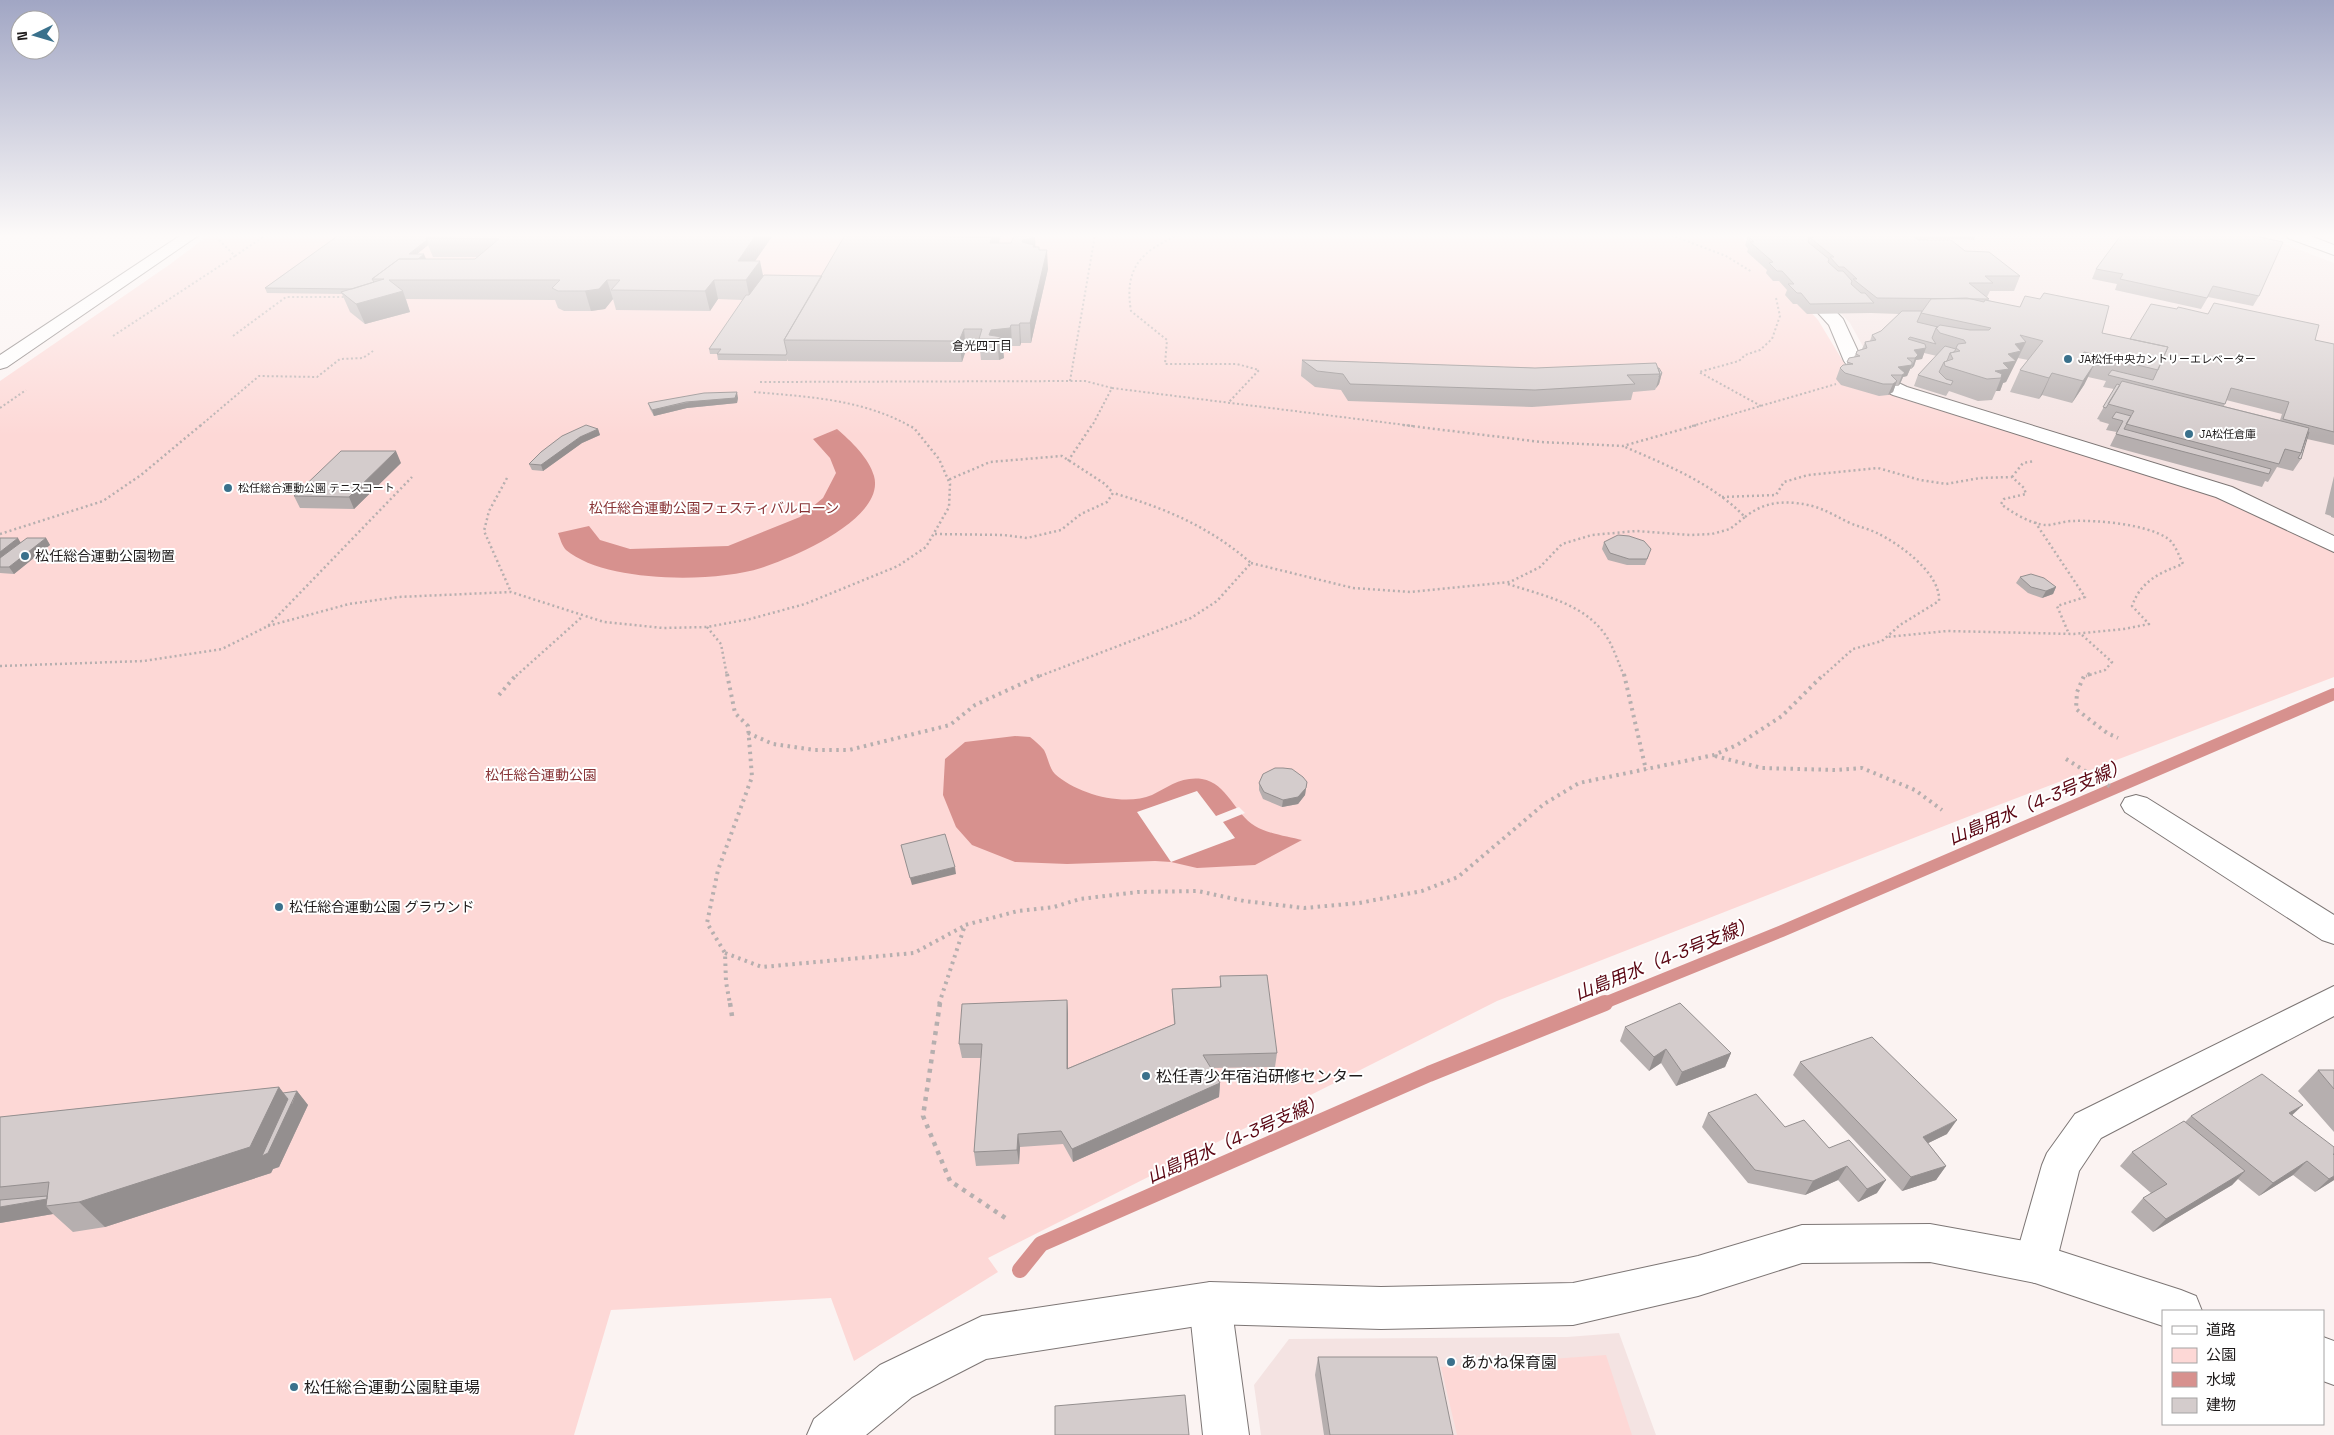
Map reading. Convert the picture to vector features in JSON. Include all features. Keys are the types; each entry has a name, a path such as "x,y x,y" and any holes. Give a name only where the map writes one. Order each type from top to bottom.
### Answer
{"main road":[{"path":"0,363 92,302"},
{"path":"1817,302 1837,323 1853,361 1862,373 1900,391 2079,445 2224,492 2334,545"},
{"path":"2136,805 2334,931"},
{"path":"2035,1263 2061,1165 2088,1126 2334,1000"},
{"path":"830,1435 896,1381 982,1338 1210,1303 1381,1308 1573,1304 1698,1276 1802,1244 1930,1243 2035,1263 2178,1310"},
{"path":"1210,1303 1226,1435"}],"path":[{"path":"113,336 165,302"},
{"path":"233,336 279,302"},
{"path":"1070,381 1084,302"},
{"path":"1130,302 1131,311 1167,340 1165,364 1237,364 1259,370 1229,403"},
{"path":"1761,406 1699,372 1739,361 1745,355 1760,350 1772,339 1780,316 1777,302"},
{"path":"0,534 65,515 104,501 141,474 259,376 318,377 340,359 363,358 373,351"},
{"path":"760,382 1085,381 1112,388 1541,442 1623,446 1827,388 1862,373"},
{"path":"1068,461 1086,436 1112,388"},
{"path":"0,408 26,390"},
{"path":"0,666 144,660 222,649 268,626 349,604 398,598 511,592 604,622 663,628 707,627 750,619 805,604 873,578 898,566 926,548 949,507 948,480 939,459 914,428 894,417 845,401 754,392"},
{"path":"1623,446 1722,497 1735,505 1745,517"},
{"path":"725,953 762,967 914,954 965,925 1018,911 1054,906 1080,899 1138,892 1198,892 1244,901 1304,908 1359,903 1422,891 1458,877 1544,804 1579,783 1714,756 1737,745 1782,716 1803,693 1853,649 1882,641 1900,625 1939,601 1940,593 1934,579 1883,536 1826,509 1797,503 1770,504 1752,510 1730,529 1712,534 1690,535 1643,531 1592,535 1562,544 1540,567 1510,582 1411,592 1363,589 1251,563 1228,542 1201,526 1159,506 1114,494 1105,484 1062,456 990,462 948,480"},
{"path":"1722,497 1776,495 1784,482 1808,475 1878,468 1920,480 1946,484 1980,478 2012,477 2024,488 2026,494 2004,499 2001,504 2012,514 2046,525 2058,520 2137,526 2169,539 2183,564 2154,574 2136,592 2132,606 2148,624 2105,633 1945,631 1886,637"},
{"path":"268,626 412,477"},
{"path":"507,478 489,511 484,531 511,592"},
{"path":"935,534 1004,535 1027,538 1061,530 1081,514 1107,502 1114,494"},
{"path":"2035,522 2052,552 2079,583 2085,597 2057,606 2069,634"},
{"path":"748,733 773,744 815,750 849,750 950,724 975,705 1033,678 1191,618 1217,600 1251,563"},
{"path":"1504,582 1558,600 1583,614 1604,633 1627,681 1631,712 1646,770"},
{"path":"500,696 518,673 583,615"},
{"path":"707,627 721,644 735,713 748,726 752,777 718,870 707,923 725,953 726,982 732,1016"},
{"path":"2081,634 2112,662 2105,670 2084,676 2077,692 2076,710 2107,733 2118,738"},
{"path":"1714,756 1762,768 1835,770 1862,768 1915,790 1942,810"},
{"path":"2066,759 2094,775"},
{"path":"965,925 945,983 936,1017 923,1116 950,1181 1007,1219"}],"shaded area":[{"path":"1830,302 2334,302 2334,538 1911,390 1876,370 1850,323"},
{"name":"あかね保育園","path":"1619,1333 1656,1435 1261,1435 1254,1385 1289,1339 1567,1337"}],"green space":[{"name":"松任総合運動公園","path":"115,302 1801,302 1818,320 1852,376 1899,398 2178,481 2224,498 2334,552 2334,677 1980,812 1497,1001 988,1258 998,1272 854,1361 831,1298 611,1310 574,1435 0,1435 0,381"},
{"path":"1606,1355 1632,1435 1457,1435 1441,1367"}],"water":[{"path":"837,429 854,444 872,469 874,492 866,507 852,521 834,534 814,546 775,563 741,573 689,578 660,577 606,569 584,561 566,550 561,542 558,533 589,526 600,540 630,549 728,546 800,517 823,498 836,473 830,458 813,439"},
{"path":"1015,736 1030,737 1044,750 1051,769 1055,774 1064,781 1088,793 1128,800 1152,795 1188,779 1202,779 1218,786 1248,821 1255,826 1271,833 1302,840 1255,865 1197,868 1171,862 1155,861 1067,864 1015,862 972,845 956,827 943,795 945,759 965,742"}],"pier":[{"path":"1197,791 1216,816 1239,807 1245,813 1223,822 1235,838 1171,862 1137,812"}],"building":[{"path":"741,302 807,302 784,340 786,355 717,354 721,349 709,349"},
{"path":"806,302 1035,302 1030,323 1020,323 1019,325 1011,325 1010,328 991,330 989,335 1002,337 997,339 979,339 982,329 964,329 959,341 784,340"},
{"path":"1808,302 1874,303 1810,304"},
{"path":"1929,302 1995,302 2020,307 2022,302 2089,302 2109,306 2102,333 2168,347 2158,370 2084,352 2083,355 2095,363 2083,381 2052,373 2049,378 2020,370 2043,341 2020,335 2026,342 2015,344 2021,351 2008,354 2016,361 2003,363 2009,369 1995,371 2002,374 2001,378 1987,379 1945,366 1944,362 1953,359 1950,353 1960,351 1956,348 1958,344 1966,343 1964,340 1940,333 1936,328 1940,325 1970,330 1989,330 1991,328 1921,313"},
{"path":"2214,303 2319,325 2315,340 2334,344 2334,432 2283,419 2289,402 2231,388 2225,404 2108,375 2112,370 2153,380 2168,347 2130,339 2151,304 2177,309 2178,307 2208,314"},
{"path":"1902,311 1922,311 1917,322 1938,327 1932,338 1936,344 1910,337 1908,339 1925,344 1926,348 1914,350 1918,355 1915,358 1907,358 1912,362 1912,365 1898,367 1905,373 1902,375 1891,375 1897,381 1893,384 1883,384 1845,373 1840,368 1843,365 1853,364 1847,362 1849,358 1860,356 1856,354 1857,351 1867,348 1865,342 1876,340 1872,335 1881,331"},
{"path":"1945,346 1956,349 1950,353 1939,372 1946,379 1953,381 1951,385 1918,375"},
{"path":"1302,360 1535,368 1656,363 1660,374 1627,375 1635,384 1535,390 1350,384 1343,374 1317,371"},
{"path":"2122,381 2309,428 2301,453 2285,449 2279,464 2126,424 2134,411 2108,404"},
{"path":"2117,384 2120,385 2106,408 2103,407"},
{"path":"737,392 735,398 686,402 652,410 648,403 704,393"},
{"path":"2116,412 2131,416 2124,429 2271,469 2269,474 2116,434 2123,421 2112,418"},
{"path":"586,425 598,429 580,437 541,465 529,464 562,436"},
{"path":"2309,432 2301,459 2298,458"},
{"path":"341,451 396,451 349,497 294,496"},
{"path":"1618,535 1644,541 1651,549 1647,559 1629,559 1610,553 1604,542"},
{"path":"0,538 18,538 0,552"},
{"path":"27,538 46,538 9,567 0,567 0,558"},
{"path":"2031,574 2044,578 2056,587 2046,591 2031,587 2020,577"},
{"path":"1275,768 1292,769 1307,782 1306,788 1298,797 1283,800 1264,792 1259,783 1263,774"},
{"path":"945,834 955,867 910,878 901,845"},
{"name":"松任青少年宿泊研修センター","path":"1267,975 1277,1053 1203,1055 1220,1083 1072,1149 1061,1131 1018,1134 1017,1150 974,1152 982,1044 959,1044 962,1004 1067,1000 1067,1069 1175,1024 1172,989 1221,987 1220,976"},
{"path":"1680,1003 1731,1053 1682,1072 1666,1049 1654,1057 1625,1027"},
{"path":"1872,1037 1957,1120 1923,1137 1946,1166 1911,1177 1800,1062"},
{"path":"2318,1070 2334,1070 2334,1089"},
{"path":"2262,1074 2303,1105 2289,1113 2334,1147 2334,1176 2329,1179 2307,1161 2273,1183 2191,1116"},
{"path":"279,1087 250,1147 79,1202 46,1206 49,1182 0,1187 0,1117"},
{"path":"297,1091 268,1153 262,1156 288,1099 283,1093"},
{"path":"1756,1094 1785,1127 1804,1120 1829,1148 1849,1140 1886,1180 1867,1189 1847,1166 1813,1181 1755,1170 1708,1113"},
{"path":"2184,1121 2245,1171 2166,1219 2143,1198 2167,1184 2132,1152"},
{"path":"47,1196 47,1199 0,1207 0,1200"},
{"path":"1318,1357 1437,1357 1453,1435 1330,1435"},
{"path":"1185,1395 1189,1435 1055,1435 1055,1406"}],"waterway":[{"name":"山島用水（4-3号支線）","path":"1602,1004 1782,931 2334,694"},
{"name":"山島用水（4-3号支線）","path":"1020,1270 1041,1244 1429,1074 1605,1003"}],"place":[{"name":"JA松任中央カントリーエレベーター","path":"2068,359"},
{"name":"JA松任倉庫","path":"2189,434"},
{"name":"松任総合運動公園 テニスコート","path":"228,488"},
{"name":"松任総合運動公園物置","path":"25,556"},
{"name":"松任総合運動公園 グラウンド","path":"279,907"},
{"name":"松任青少年宿泊研修センター","path":"1146,1076"},
{"name":"あかね保育園","path":"1451,1362"},
{"name":"松任総合運動公園駐車場","path":"294,1387"}],"district":[{"name":"倉光四丁目","path":"982,346"}],"park label":[{"name":"松任総合運動公園フェスティバルローン","path":"714,508"}]}
